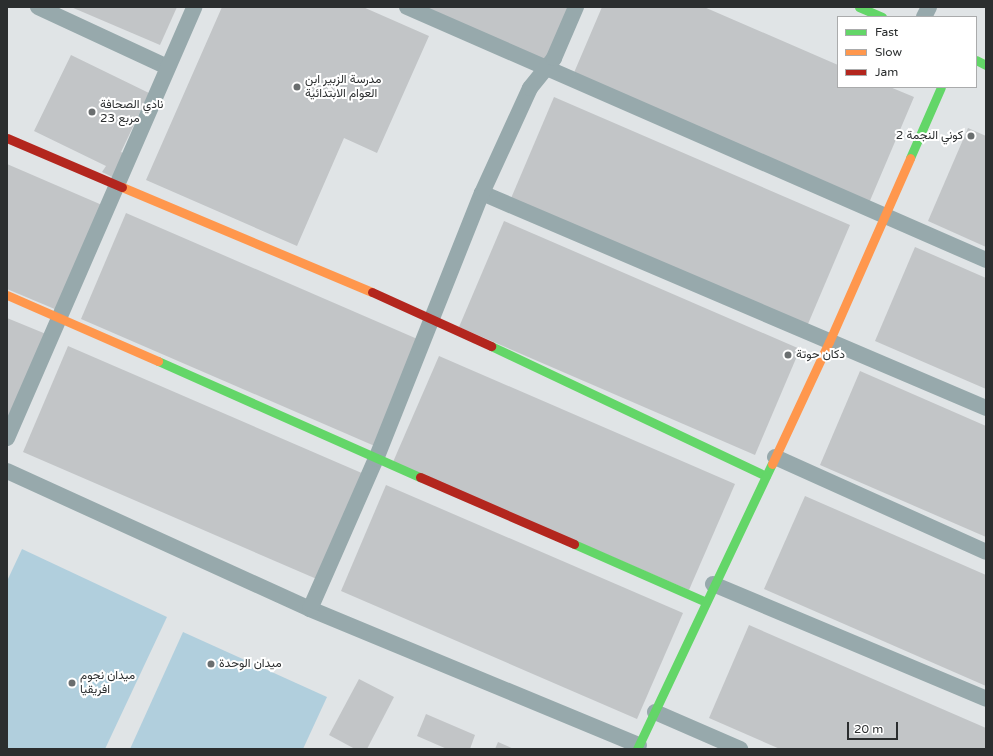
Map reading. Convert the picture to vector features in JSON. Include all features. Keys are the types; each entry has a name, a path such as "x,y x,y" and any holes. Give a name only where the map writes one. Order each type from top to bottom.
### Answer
{"street":[{"path":"38,7 167,66"},
{"path":"7,438 118,184 167,66 194,7"},
{"path":"407,7 885,214 986,260"},
{"path":"310,609 376,459 482,193 530,88 554,58 576,7"},
{"path":"859,7 880,16"},
{"path":"924,16 929,7"},
{"path":"977,60 986,65"},
{"path":"7,471 310,609 638,747 713,584 829,342 941,88"},
{"path":"7,138 432,318 766,476"},
{"path":"482,193 986,408"},
{"path":"7,295 376,459 706,602"},
{"path":"775,457 986,552"},
{"path":"713,584 986,700"},
{"path":"655,712 740,749"}],"shaded area":[{"name":"ميدان نجوم افريقيا","path":"22,549 167,617 105,749 7,749 7,581"},
{"name":"ميدان الوحدة","path":"183,632 327,697 303,749 130,749"}],"building":[{"path":"71,7 177,7 160,45"},
{"name":"مدرسة الزبير ابن العوام الابتدائية","path":"222,7 363,7 429,36 377,153 344,138 297,246 146,180"},
{"path":"418,7 572,7 548,63"},
{"path":"602,7 704,7 837,65 837,88 892,88 914,97 869,203 573,75"},
{"name":"نادي الصحافة مربع 23","path":"71,55 149,93 121,152 127,155 116,179 102,172 106,166 34,131"},
{"path":"554,97 850,225 805,331 509,203"},
{"path":"968,128 986,136 986,247 928,221"},
{"path":"7,164 102,205 57,310 7,289"},
{"path":"126,213 422,341 377,447 81,319"},
{"path":"504,221 800,349 755,455 459,327"},
{"path":"915,247 986,278 986,389 875,341"},
{"path":"7,318 46,334 7,425"},
{"path":"68,346 364,474 319,580 23,452"},
{"path":"439,356 735,484 689,590 393,462"},
{"path":"860,371 986,426 986,537 820,465"},
{"path":"386,485 683,613 637,719 341,591"},
{"path":"805,496 986,575 986,686 764,589"},
{"path":"749,625 986,728 986,749 780,749 709,718"},
{"path":"359,679 394,697 367,749 355,749 329,735"},
{"path":"426,714 475,735 470,749 447,749 417,736"},
{"path":"498,742 514,749 495,749"}],"traffic: fast":[{"path":"859,7 880,16"},
{"path":"977,60 986,65"},
{"path":"910,158 941,88"},
{"path":"491,346 766,476"},
{"path":"158,361 420,477"},
{"path":"637,749 772,464"},
{"path":"574,544 706,602"}],"traffic: slow":[{"path":"772,464 829,342 910,158"},
{"path":"122,187 372,292"},
{"path":"7,295 158,361"}],"traffic: jam":[{"path":"7,138 122,187"},
{"path":"372,292 491,346"},
{"path":"420,477 574,544"}],"place":[{"name":"مدرسة الزبير ابن العوام الابتدائية","path":"297,87"},
{"name":"نادي الصحافة مربع 23","path":"92,112"},
{"name":"كوني النجمة 2","path":"971,136"},
{"name":"دكان حوتة","path":"788,355"},
{"name":"ميدان الوحدة","path":"211,664"},
{"name":"ميدان نجوم افريقيا","path":"72,683"}]}
